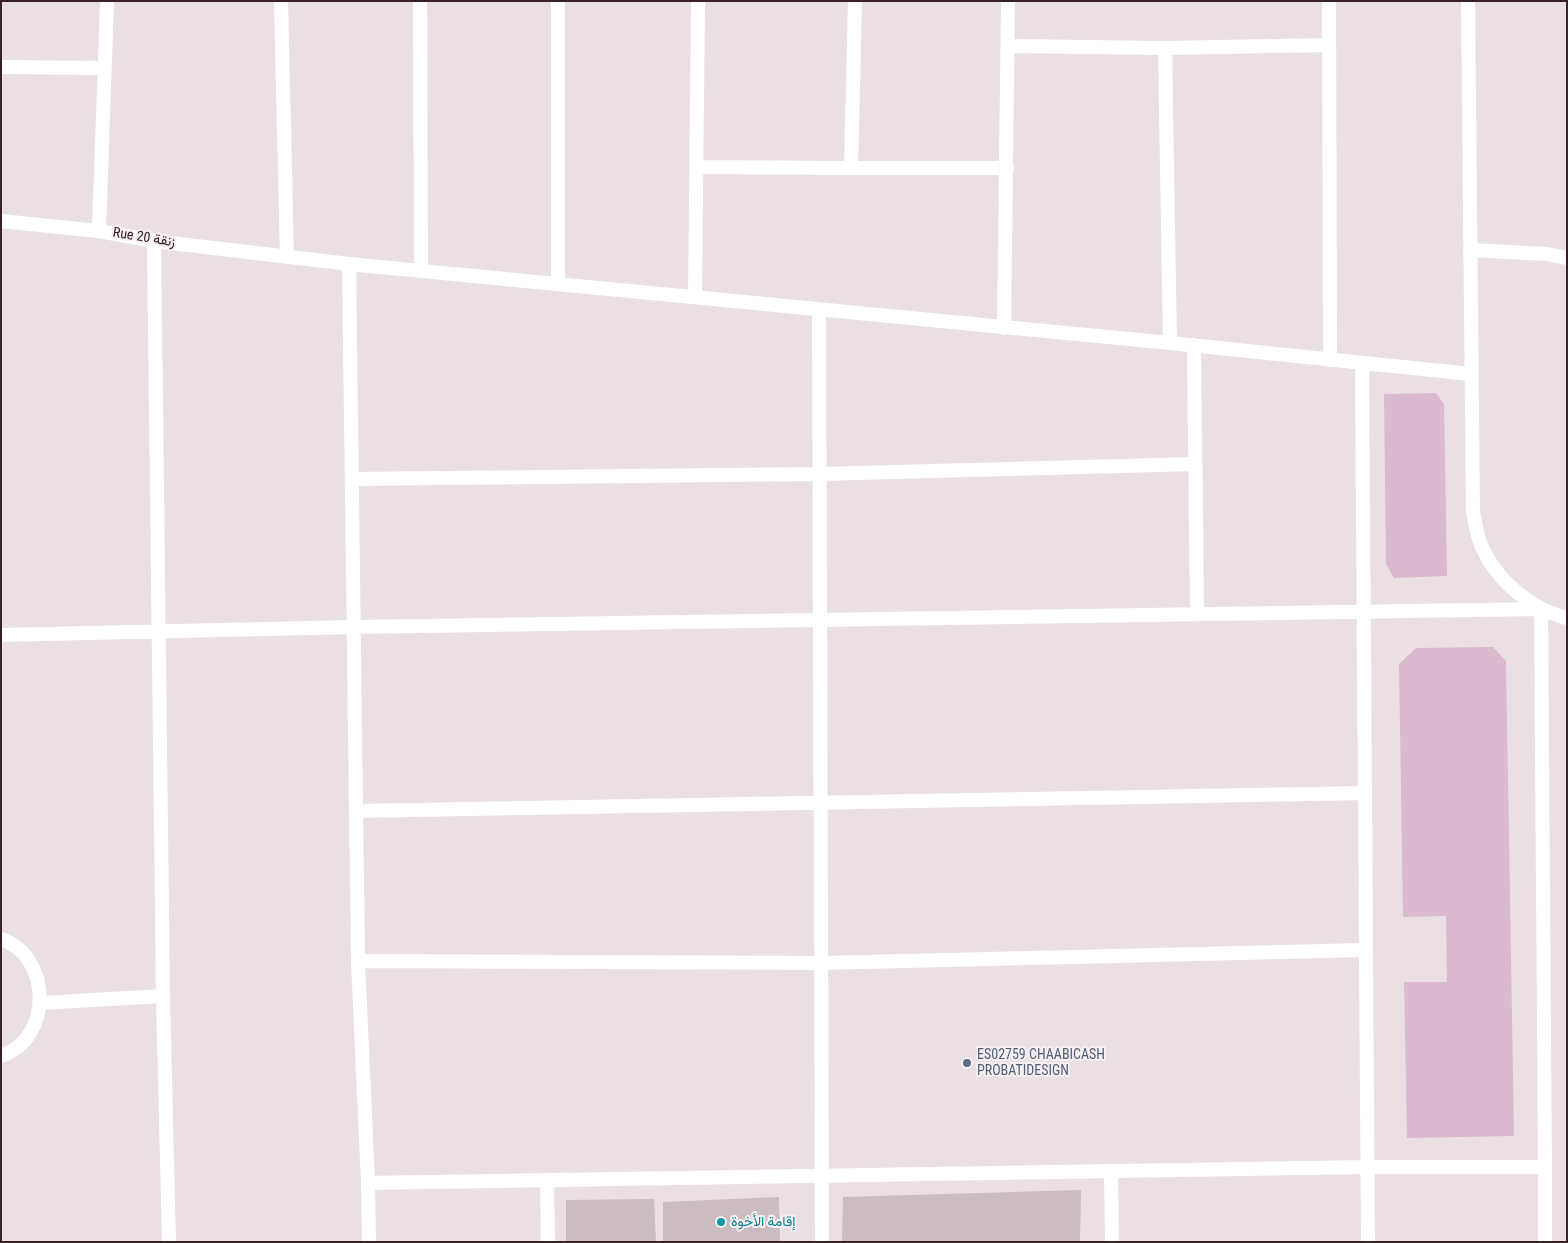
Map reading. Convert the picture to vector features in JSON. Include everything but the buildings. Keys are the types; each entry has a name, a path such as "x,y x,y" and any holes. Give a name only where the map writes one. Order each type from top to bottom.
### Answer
{"street":[{"path":"99,231 107,1"},
{"path":"281,1 287,257"},
{"path":"420,1 421,270"},
{"path":"558,1 558,283"},
{"path":"696,297 698,1"},
{"path":"850,168 855,1"},
{"path":"1004,328 1008,1"},
{"path":"1329,1 1330,360"},
{"path":"1468,1 1473,513 1479,537 1489,560 1502,576 1520,595 1541,609 1567,618"},
{"path":"1008,46 1165,48 1329,45"},
{"path":"1165,48 1170,343"},
{"path":"1,67 104,68"},
{"path":"697,167 1007,168"},
{"name":"Rue 20 زنقة","path":"1,221 99,231 154,240 349,264 1471,374"},
{"path":"154,240 162,996 168,1242"},
{"path":"1470,250 1538,254 1567,258"},
{"path":"349,264 358,961 368,1183 368,1242"},
{"path":"820,310 822,1242"},
{"path":"1194,346 1197,614"},
{"path":"1362,363 1368,1242"},
{"path":"352,479 820,474 1196,464"},
{"path":"1,635 354,627 1541,609"},
{"path":"1541,609 1545,1242"},
{"path":"356,811 1365,793"},
{"path":"1,938 7,940 22,952 33,966 40,984 40,1003 36,1023 24,1041 7,1054 1,1056"},
{"path":"358,961 821,963 1366,950"},
{"path":"40,1003 162,996"},
{"path":"368,1183 1111,1171 1546,1167"},
{"path":"1111,1171 1112,1242"},
{"path":"547,1181 548,1242"}],"shaded area":[{"path":"1436,393 1444,404 1447,576 1394,578 1386,564 1384,394"},
{"path":"1493,647 1506,661 1514,1136 1407,1138 1404,982 1447,982 1446,916 1403,917 1399,664 1416,648"}],"place":[{"name":"ES02759 CHAABICASH PROBATIDESIGN","path":"967,1063"},
{"name":"إقامة الأخوة","path":"721,1222"}]}
